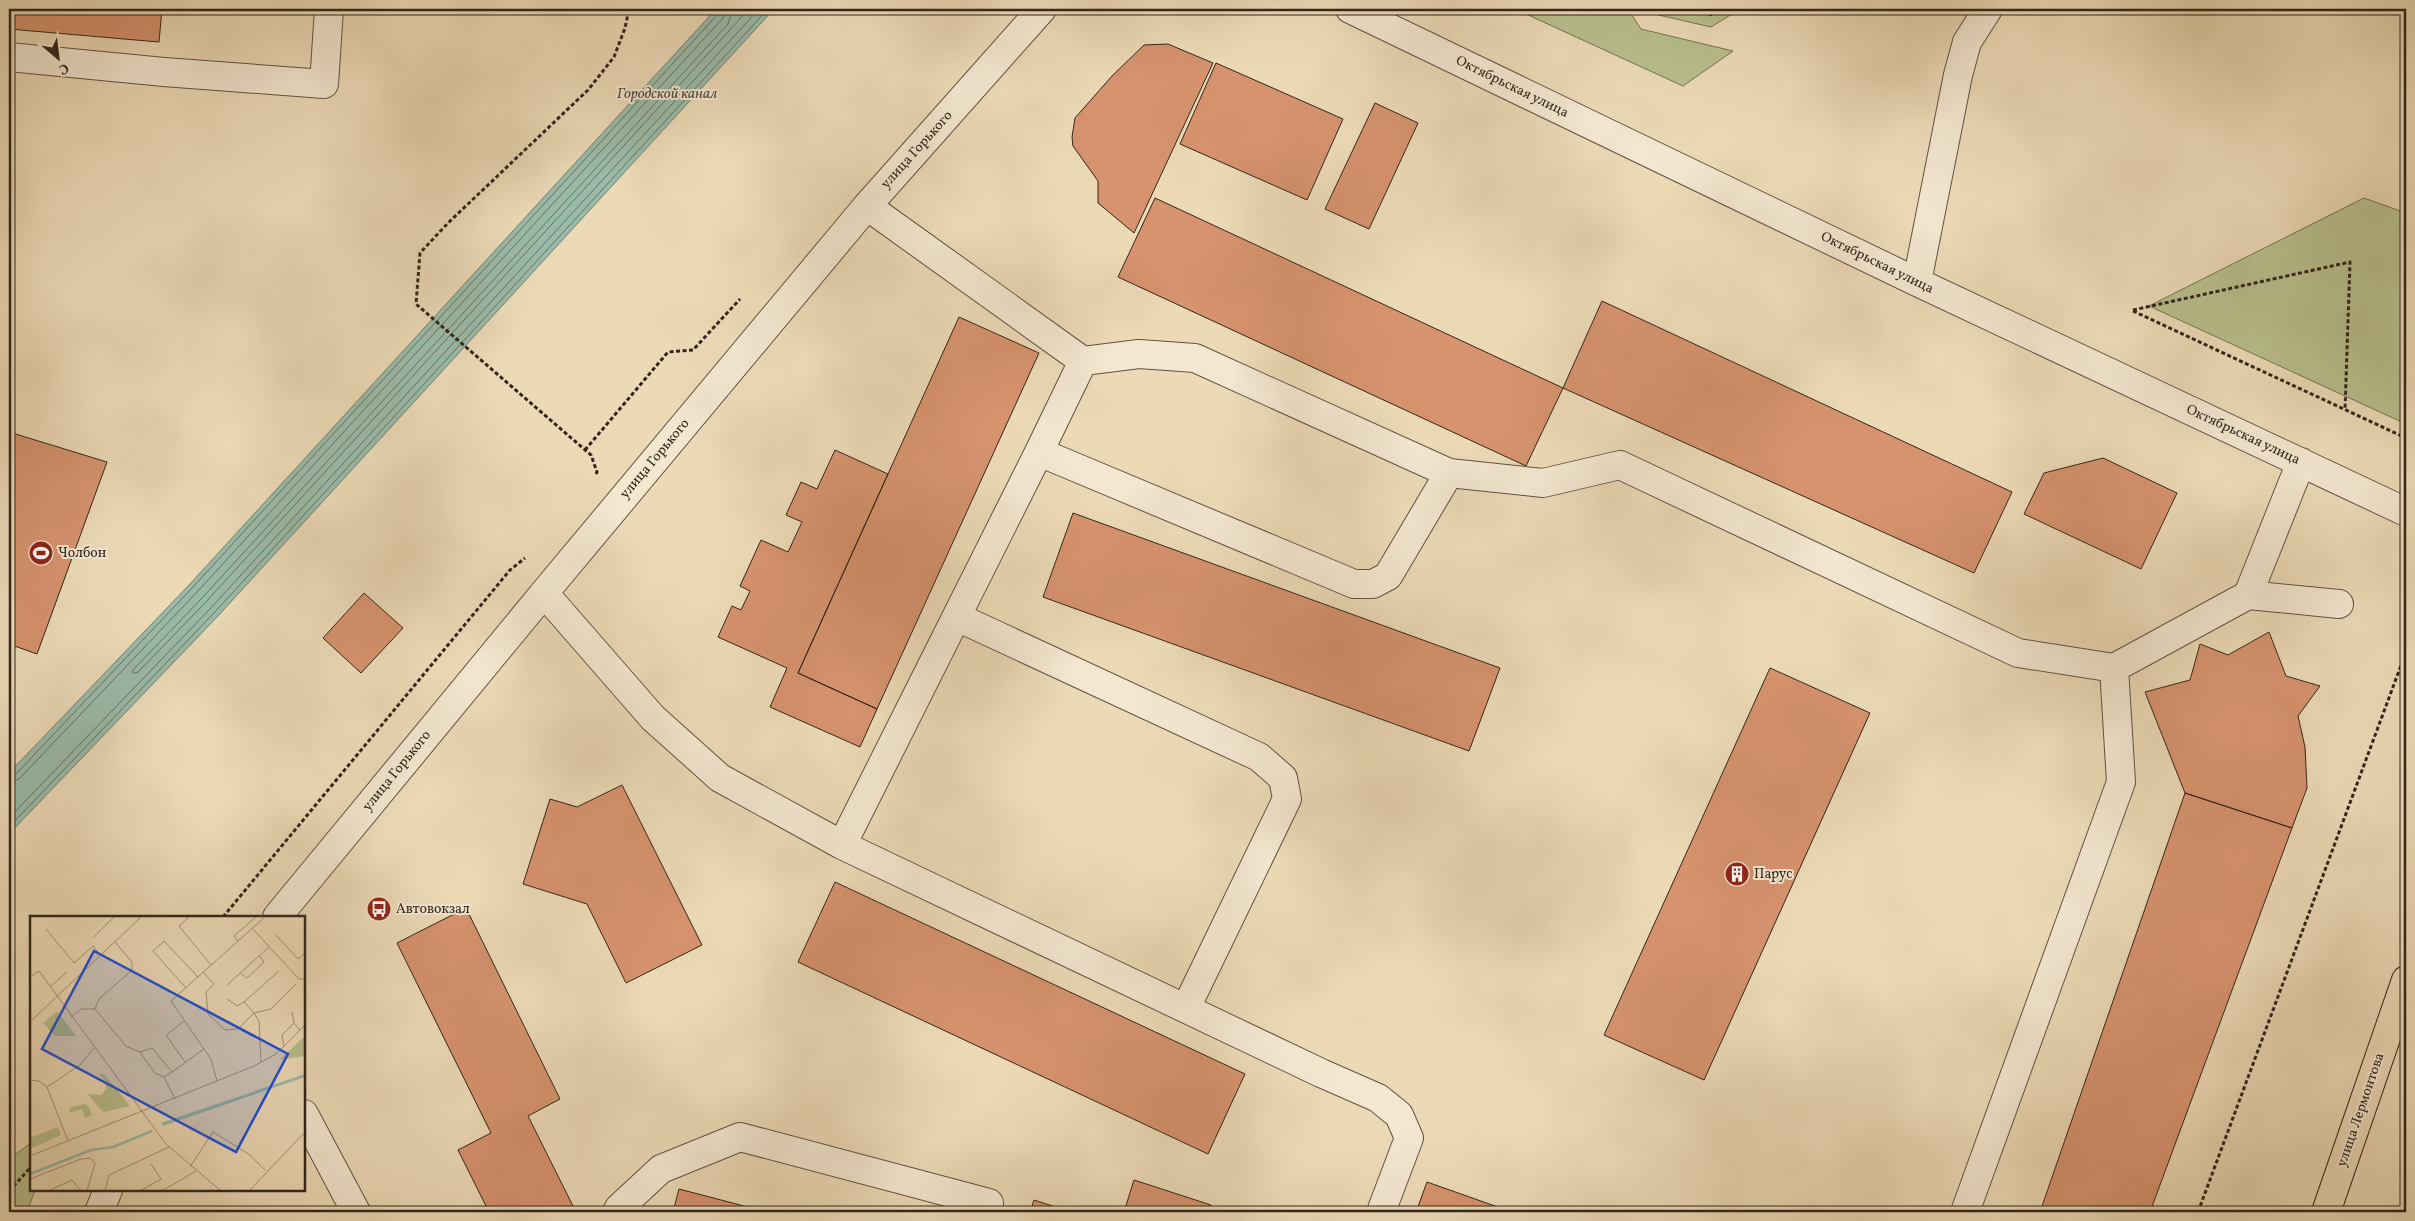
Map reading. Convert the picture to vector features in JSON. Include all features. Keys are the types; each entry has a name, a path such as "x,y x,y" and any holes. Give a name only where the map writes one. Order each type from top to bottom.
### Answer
{"main road":[{"name":"улица Лермонтова","path":"2326,1212 2406,980"}],"street":[{"path":"9,57 164,72 324,84 329,9"},
{"name":"улица Горького","path":"278,916 867,206 1042,9"},
{"name":"Октябрьская улица","path":"1350,9 1917,282 2406,512"},
{"path":"1917,282 1958,75 1967,42 1988,9"},
{"path":"867,206 1083,361 1139,354 1195,358 1449,473 1543,483 1620,465 2018,653 2114,668 2248,595 2339,604"},
{"path":"842,845 1083,361"},
{"path":"1039,452 1354,584 1373,584 1388,576 1449,473"},
{"path":"2248,595 2300,462"},
{"path":"544,593 653,718 720,778 842,845 1378,1098 1399,1115 1409,1138 1381,1212"},
{"path":"957,616 1259,757 1282,778 1287,799 1186,1008"},
{"path":"1965,1212 2121,782 2114,668"},
{"path":"305,1116 356,1212"},
{"path":"617,1212 618,1208 661,1169 740,1137 989,1203 989,1212"},
{"path":"99,1212 108,1191"}],"path":[{"path":"593,480 597,472 591,455 416,304 420,253 448,223 588,90 614,57 625,28 629,9"},
{"path":"2344,410 2350,262 2132,310 2344,410 2406,438"},
{"path":"224,916 510,570 531,553"},
{"path":"2198,1212 2406,652"},
{"path":"9,1191 30,1168"}],"green space":[{"path":"1515,9 1628,9 1641,29 1733,51 1683,86"},
{"path":"1647,9 1680,9 1683,13 1689,9 1705,9 1710,16 1722,9 1740,9 1711,27 1650,13"},
{"path":"2364,198 2406,213 2406,424 2149,306"},
{"path":"30,1144 30,1191 35,1191 27,1212 9,1212 9,1159"}],"water":[{"name":"Городской канал","path":"716,9 774,9 217,617 9,834 9,773 190,584"}],"building":[{"path":"9,9 162,9 159,42 9,29"},
{"path":"1705,9 1722,9 1710,16"},
{"path":"1168,44 1213,63 1134,233 1098,203 1098,181 1073,146 1072,137 1075,118 1112,76 1144,45"},
{"path":"1216,63 1343,119 1307,200 1180,144"},
{"path":"1375,103 1418,123 1369,229 1325,209"},
{"path":"1155,198 1563,388 1526,466 1118,277"},
{"path":"1602,301 2012,492 1974,573 1563,388"},
{"path":"959,317 1039,353 877,709 798,673"},
{"name":"Чолбон","path":"9,432 107,462 37,654 9,644"},
{"path":"835,450 888,474 798,673 877,709 860,747 770,707 787,668 718,637 732,606 741,610 750,591 740,586 761,540 788,552 802,522 786,515 801,482 817,489"},
{"path":"2103,458 2177,493 2141,569 2024,514 2044,473"},
{"path":"1073,513 1500,668 1469,751 1043,597"},
{"path":"364,593 403,628 361,673 323,638"},
{"path":"2269,632 2286,676 2320,686 2298,716 2305,747 2307,788 2292,828 2185,793 2145,692 2190,680 2200,644 2228,655"},
{"name":"Парус","path":"1770,668 1870,713 1704,1080 1604,1035"},
{"path":"622,785 702,945 626,983 587,904 523,884 550,799 577,807"},
{"path":"2185,793 2292,828 2150,1212 2040,1212"},
{"path":"835,882 1245,1074 1208,1154 798,962"},
{"path":"466,908 560,1099 528,1116 576,1212 489,1212 458,1150 491,1133 397,943"},
{"path":"1134,1180 1211,1205 1209,1212 1124,1212"},
{"path":"1427,1182 1512,1212 1416,1212"},
{"path":"679,1189 767,1212 673,1212"},
{"path":"1034,1200 1071,1212 1030,1212"}],"place":[{"name":"Чолбон","path":"41,553"},
{"name":"Парус","path":"1737,874"},
{"name":"Автовокзал","path":"379,909"}]}
